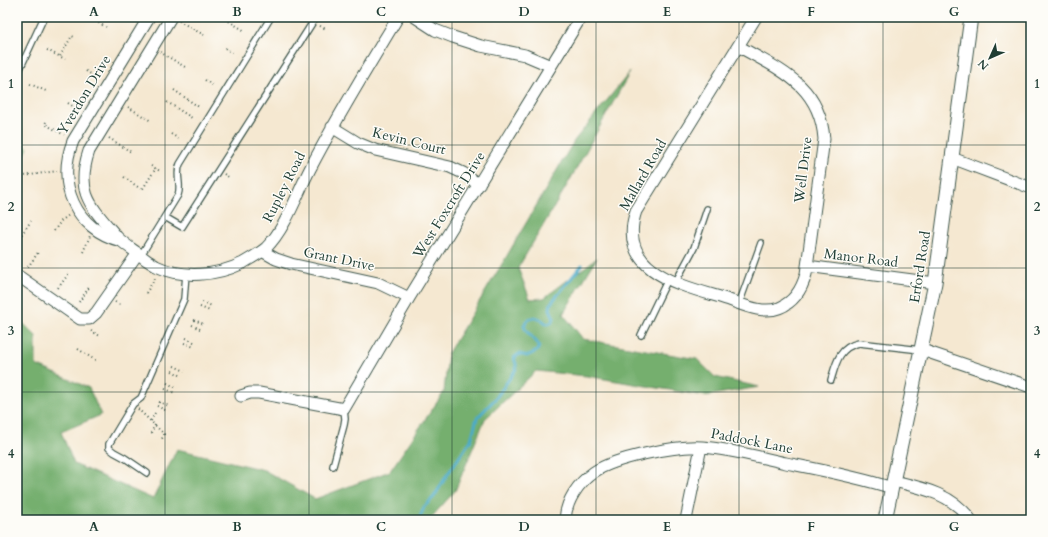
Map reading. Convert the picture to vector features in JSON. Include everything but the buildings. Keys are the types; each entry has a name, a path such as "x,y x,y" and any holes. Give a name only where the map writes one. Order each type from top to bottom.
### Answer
{"street":[{"name":"Yverdon Drive","path":"121,241 101,234 90,226 77,210 69,193 66,164 73,141 149,17"},
{"name":"Rupley Road","path":"139,254 161,268 186,274 205,274 234,268 262,251 272,241 280,229 332,127 398,17"},
{"path":"415,17 435,30 453,37 481,46 525,55 551,66"},
{"name":"West Foxcroft Drive","path":"344,409 409,298 581,17"},
{"name":"Mallard Road","path":"756,17 636,211 632,229 633,241 636,252 648,267 671,281 758,309 771,310 787,304 799,292 804,283 807,266"},
{"name":"Erford Road","path":"885,520 922,350 935,282 971,17"},
{"name":"Yverdon Drive","path":"139,254 121,241 96,212 86,195 84,166 89,151 176,19"},
{"name":"Well Drive","path":"738,46 775,66 801,86 815,103 821,116 824,139 807,266"},
{"name":"Kevin Court","path":"332,127 358,143 375,150 450,167 463,173 479,185"},
{"path":"952,158 1031,188"},
{"name":"Grant Drive","path":"262,251 276,259 291,264 378,283 409,298"},
{"path":"17,275 80,319 89,319 96,313 139,254"},
{"name":"Manor Road","path":"807,266 935,282"},
{"path":"922,350 1031,387"},
{"path":"241,396 250,392 259,393 344,409"},
{"path":"686,520 701,447"},
{"name":"Paddock Lane","path":"565,520 567,508 572,495 584,480 594,472 631,458 660,451 701,447 724,450 893,484 928,489 940,494 958,505 971,520"}],"lane":[{"path":"17,75 44,17"},
{"path":"139,254 180,192 178,167 270,17"},
{"path":"165,216 182,227 316,17"},
{"path":"640,335 671,281 694,248 707,209"},
{"path":"739,304 761,243"},
{"path":"147,473 114,452 109,448 109,444 133,404 141,398 184,299 186,274"},
{"path":"831,380 836,363 841,354 846,347 852,344 859,343 922,350"},
{"path":"334,466 344,425 344,409"}],"path":[{"path":"88,17 106,27"},
{"path":"222,17 245,31"},
{"path":"246,17 252,21"},
{"path":"176,19 204,35"},
{"path":"319,25 326,29"},
{"path":"60,56 72,36 76,38"},
{"path":"225,48 232,53"},
{"path":"47,50 65,59"},
{"path":"160,53 185,67"},
{"path":"86,71 101,80"},
{"path":"205,80 212,85"},
{"path":"30,84 46,91"},
{"path":"174,90 199,107"},
{"path":"167,102 192,118"},
{"path":"68,103 88,116"},
{"path":"127,106 151,121"},
{"path":"46,122 45,124 66,136"},
{"path":"171,134 179,139"},
{"path":"108,138 131,152"},
{"path":"152,166 160,171"},
{"path":"124,177 142,190 156,168"},
{"path":"17,177 57,171"},
{"path":"224,174 230,178"},
{"path":"54,231 61,221 69,215"},
{"path":"17,241 31,221"},
{"path":"84,252 91,236"},
{"path":"28,267 39,251"},
{"path":"58,288 70,272"},
{"path":"146,293 156,277"},
{"path":"79,302 90,286"},
{"path":"202,302 212,306"},
{"path":"200,307 210,311"},
{"path":"194,320 204,324"},
{"path":"192,325 202,330"},
{"path":"91,331 100,336"},
{"path":"186,338 196,343"},
{"path":"184,343 194,348"},
{"path":"78,350 98,362"},
{"path":"174,366 185,371"},
{"path":"172,371 182,376"},
{"path":"167,383 177,388"},
{"path":"165,388 175,393"},
{"path":"159,402 169,406"},
{"path":"157,406 167,411"},
{"path":"138,409 164,434 161,442"},
{"path":"151,421 155,413"},
{"path":"151,433 155,425"}],"green space":[{"path":"630,72 570,180 518,268 530,299 544,298 597,258 563,314 583,339 697,359 715,377 759,387 705,396 587,376 536,371 485,419 455,491 429,520 17,520 17,317 36,336 36,365 89,388 101,415 61,432 74,464 153,499 177,449 264,470 315,499 390,471 444,392 448,353 574,141"},
{"path":"17,142 28,148 17,169"}],"waterway":[{"path":"419,520 424,507 434,497 471,440 477,418 496,398 516,369 514,358 519,354 527,356 537,351 539,346 526,331 524,325 527,321 535,317 541,319 547,324 551,323 554,318 550,309 551,303 582,265"}]}
